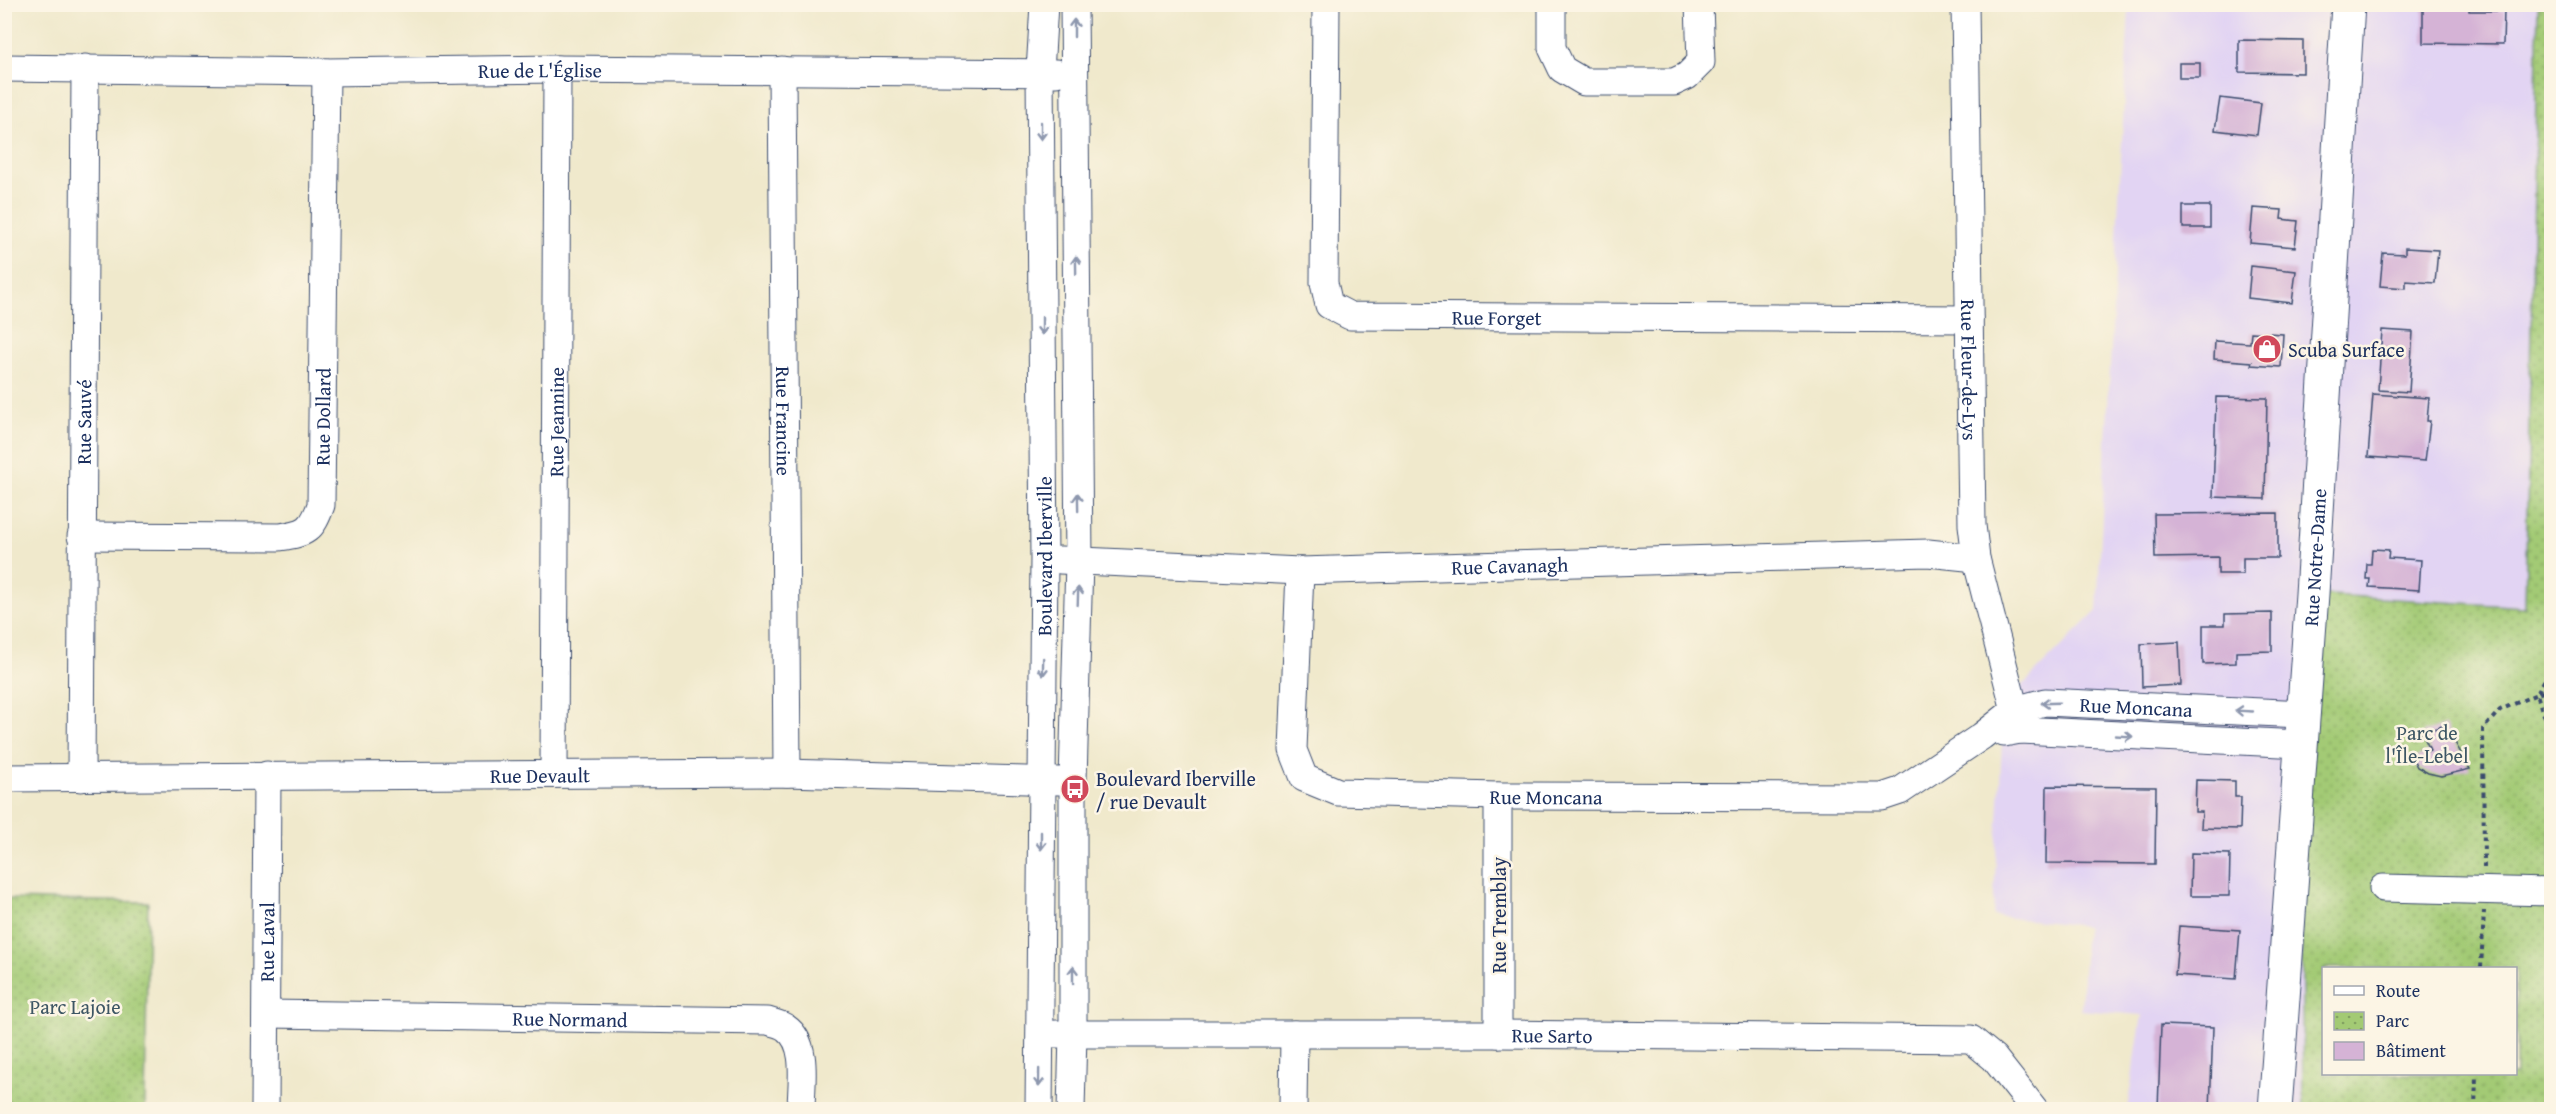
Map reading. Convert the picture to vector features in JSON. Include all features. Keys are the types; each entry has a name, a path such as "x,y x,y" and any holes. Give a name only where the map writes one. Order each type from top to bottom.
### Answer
{"main road":[{"name":"Rue Notre-Dame","path":"2275,1110 2302,729 2348,4"}],"street":[{"name":"Boulevard Iberville","path":"1039,1110 1044,559 1040,72 1044,4"},
{"name":"Boulevard Iberville","path":"1071,1110 1073,781 1079,561 1074,4"},
{"name":"Rue Forget","path":"1326,4 1324,283 1329,304 1350,316 1969,319"},
{"path":"1552,4 1552,48 1562,69 1584,82 1674,82 1687,76 1701,62 1699,4"},
{"name":"Rue Fleur-de-Lys","path":"1965,4 1972,525 1976,558 2018,720"},
{"name":"Rue de L'Église","path":"4,68 326,72 557,69 782,70 1074,74"},
{"name":"Rue Sauvé","path":"81,778 86,68"},
{"name":"Rue Jeannine","path":"554,774 557,69"},
{"name":"Rue Francine","path":"782,70 787,773"},
{"name":"Rue Dollard","path":"81,536 280,537 301,534 314,524 321,505 326,72"},
{"name":"Rue Cavanagh","path":"1044,559 1300,571 1928,553 1976,558"},
{"name":"Rue Moncana","path":"1300,571 1293,750 1304,778 1338,792 1498,796 1882,797 1900,791 1982,736 2018,720 2045,702 2302,729"},
{"name":"Rue Devault","path":"4,778 787,773 1042,782 1073,781"},
{"name":"Rue Laval","path":"265,1110 267,775"},
{"name":"Rue Tremblay","path":"1498,796 1498,1034"},
{"path":"2383,888 2552,892"},
{"name":"Rue Normand","path":"267,1014 768,1020 786,1027 796,1039 801,1058 801,1110"},
{"name":"Rue Sarto","path":"1040,1034 1498,1034 1971,1039 1994,1058 2035,1110"},
{"path":"1293,1110 1294,1034"}],"path":[{"path":"2552,666 2537,694 2542,711 2552,729"},
{"path":"2481,967 2484,890 2483,729 2500,710 2552,689"},
{"path":"2475,1110 2476,1075"}],"shaded area":[{"path":"2160,4 2538,5 2525,607 2301,872 2303,1109 2127,1109 2142,1015 2081,1010 2086,926 1993,916 2004,704 2097,611 2129,9"}],"green space":[{"name":"Parc de l'Île-Lebel","path":"2538,5 2551,5 2551,1109 2303,1110 2301,872 2315,594 2525,607"},
{"name":"Parc Lajoie","path":"5,899 148,902 145,1109 5,1109"}],"building":[{"path":"2423,4 2469,4 2469,11 2504,11 2503,44 2423,43"},
{"path":"2239,40 2303,41 2303,73 2239,72"},
{"path":"2179,63 2200,63 2200,78 2179,78"},
{"path":"2220,98 2261,103 2257,135 2215,130"},
{"path":"2183,206 2210,206 2210,228 2183,228"},
{"path":"2253,208 2282,210 2281,219 2298,221 2295,247 2250,243"},
{"path":"2405,248 2438,250 2435,283 2406,281 2406,288 2380,286 2383,253 2405,254"},
{"path":"2251,266 2296,271 2292,303 2248,298"},
{"path":"2382,330 2413,332 2409,392 2378,390"},
{"path":"2251,332 2283,334 2281,367 2214,359 2215,341 2250,343"},
{"path":"2373,394 2429,398 2427,421 2430,421 2425,461 2368,457"},
{"path":"2216,397 2267,398 2265,499 2213,497"},
{"path":"2278,513 2278,558 2243,558 2243,574 2218,574 2218,557 2155,558 2154,514"},
{"path":"2372,549 2389,550 2388,558 2421,560 2419,590 2369,587 2370,579 2366,579 2367,564 2371,564"},
{"path":"2272,613 2272,651 2236,652 2236,663 2203,664 2203,625 2225,625 2225,614"},
{"path":"2179,642 2181,685 2142,687 2141,644"},
{"path":"2445,725 2470,769 2441,776 2417,767 2413,759 2430,750 2422,733"},
{"path":"2196,780 2235,781 2235,797 2241,797 2240,829 2201,828 2202,812 2195,812"},
{"path":"2047,786 2156,787 2155,864 2046,863"},
{"path":"2191,853 2230,854 2229,896 2190,896"},
{"path":"2179,926 2240,930 2236,979 2175,975"},
{"path":"2161,1025 2213,1027 2210,1110 2158,1109"}],"place":[{"name":"Scuba Surface","path":"2267,349"},
{"name":"Boulevard Iberville / rue Devault","path":"1075,789"}]}
